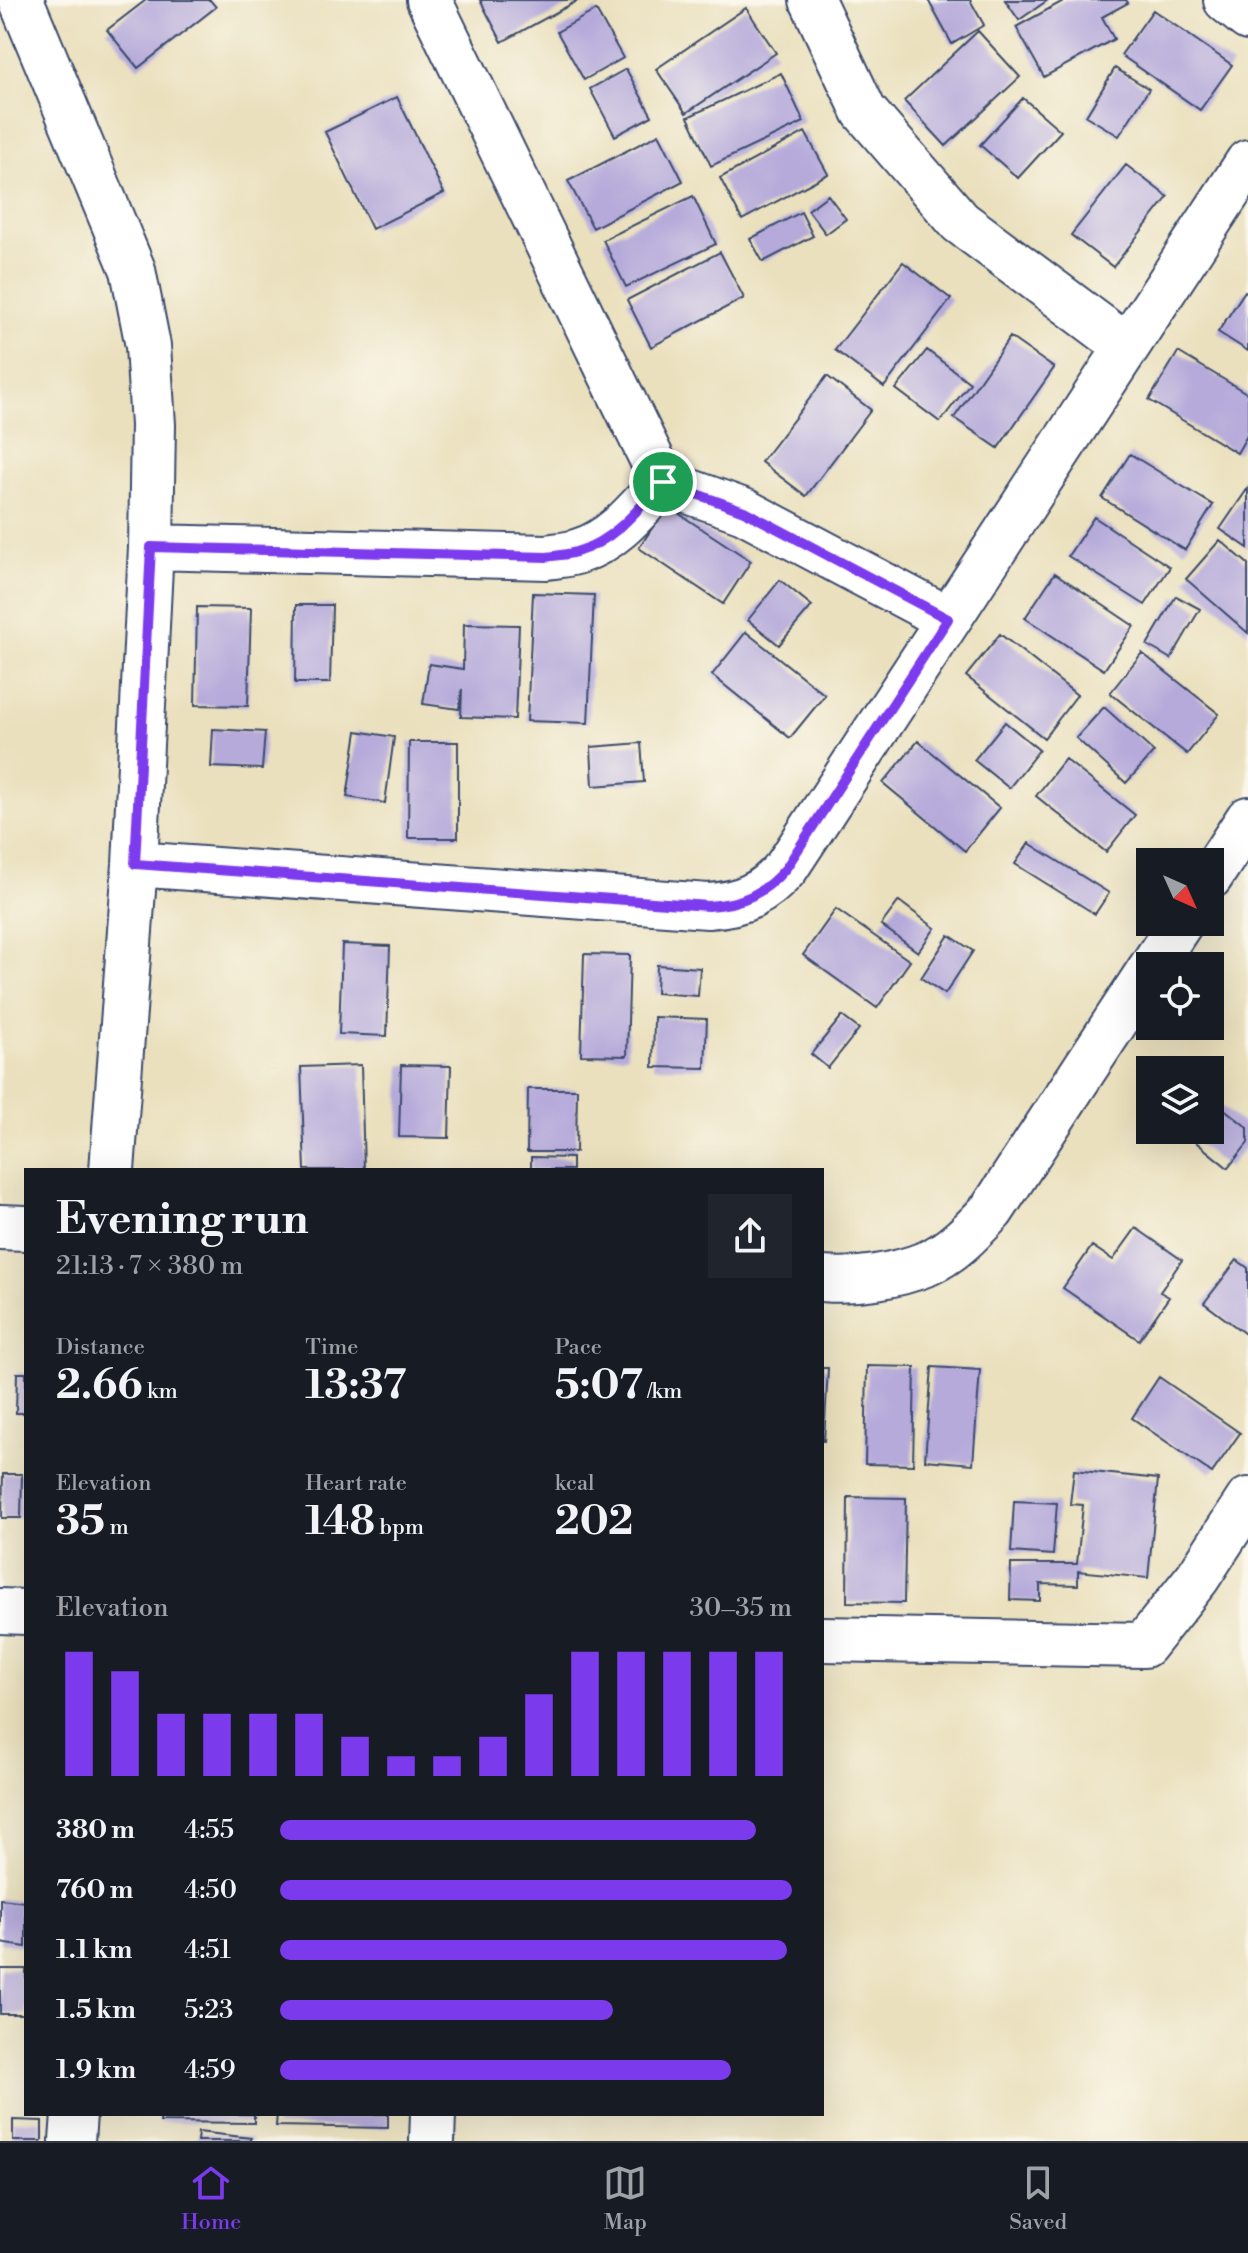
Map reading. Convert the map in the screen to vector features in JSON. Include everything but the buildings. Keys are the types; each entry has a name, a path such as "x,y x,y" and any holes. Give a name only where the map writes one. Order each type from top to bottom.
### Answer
{"street":[{"path":"21,0 133,270 148,346 153,425 151,547 135,864 112,1168"},
{"path":"429,0 663,482 744,511 948,619"},
{"path":"812,0 864,111 960,222 1126,346"},
{"path":"1226,0 1248,18"},
{"path":"135,864 708,906 731,905 752,898 771,885 786,868 1248,162"},
{"path":"151,547 547,557 579,551 603,540 627,521 663,482"},
{"path":"1224,856 1248,819"},
{"path":"824,1279 838,1281 890,1274 931,1262 966,1238 992,1210 1136,990"},
{"path":"0,1227 24,1228"},
{"path":"824,1639 1144,1645 1198,1577 1248,1500"},
{"path":"0,1611 24,1612"},
{"path":"72,2141 74,2116"},
{"path":"432,2141 433,2116"}],"route":[{"path":"663,482 744,511 948,619 786,868 771,885 752,898 731,905 708,906 135,864 151,547 547,557 579,551 603,540 627,521 663,482"}]}
